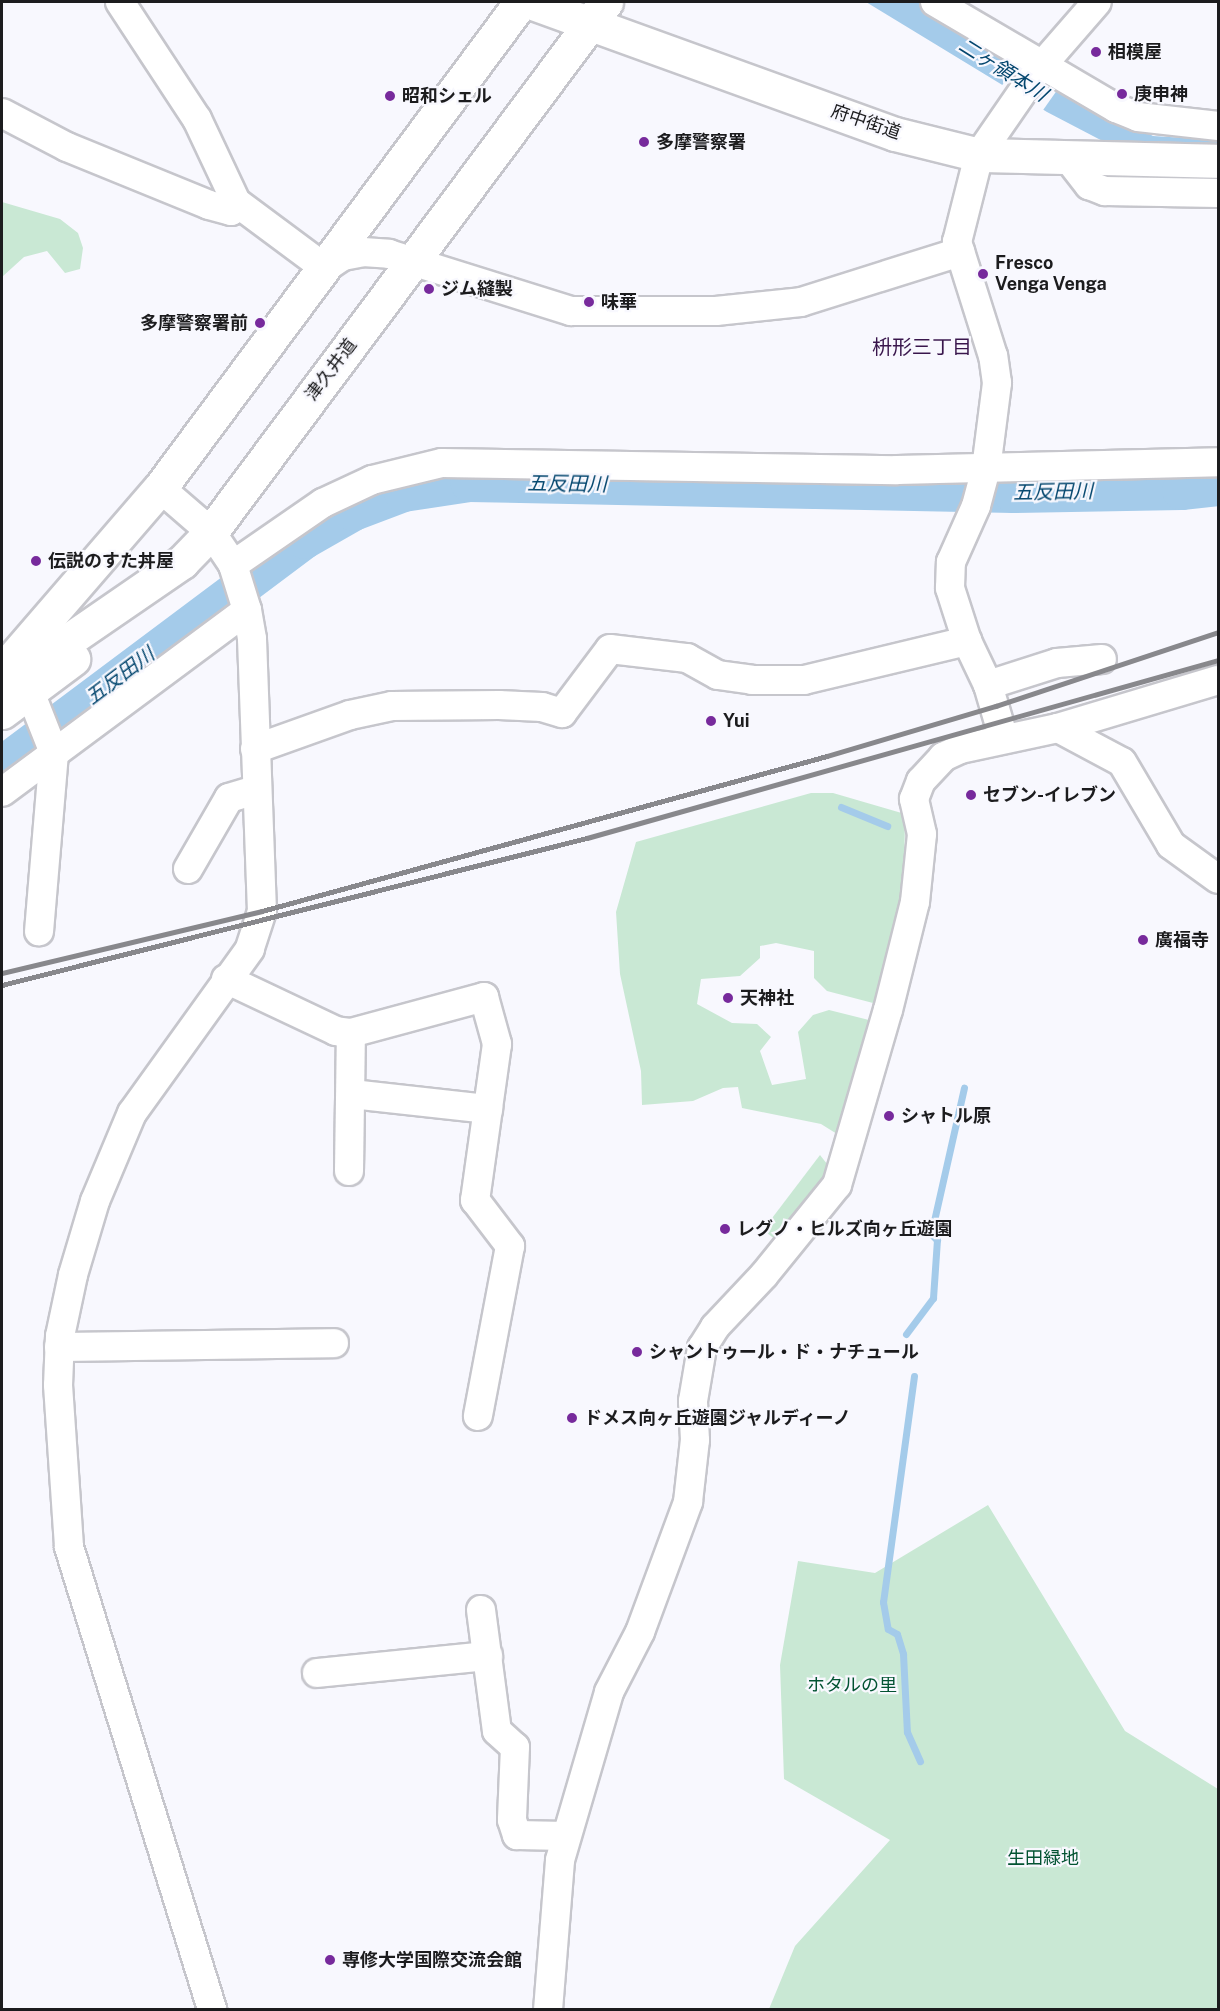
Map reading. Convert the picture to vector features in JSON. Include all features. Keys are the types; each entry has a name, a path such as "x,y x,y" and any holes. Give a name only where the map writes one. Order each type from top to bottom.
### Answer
{"main road":[{"path":"2,670 42,629 81,577 160,488 521,2"},
{"name":"府中街道","path":"530,2 599,11 895,134 979,155 1218,161"},
{"name":"津久井道","path":"2,712 36,719 117,624 211,532 599,11"},
{"path":"2,645 81,577"}],"street":[{"path":"120,2 197,119 236,202 325,268 343,256 363,252 413,260 571,311 637,312 770,308 801,302 960,252"},
{"path":"939,2 1041,67 1138,117 1215,118"},
{"path":"1003,736 988,685 968,641 950,588 951,562 976,506 985,472 997,383 977,298 957,242 979,155 1041,67 1097,2"},
{"path":"2,113 67,147 209,205 231,211 236,202"},
{"path":"1081,158 1089,185 1105,191 1218,193"},
{"path":"235,570 323,503 372,480 442,464 985,472 1218,462"},
{"path":"160,488 211,532 235,570 246,606 252,639 262,911 250,949 226,979 132,1113 95,1201 73,1275 59,1347 64,1503 69,1547 212,2010"},
{"path":"2,792 36,719 246,606"},
{"path":"255,749 350,715 392,706 499,705 542,707 562,712 610,649 687,658 730,677 804,680 968,641"},
{"path":"988,685 1058,663 1102,658"},
{"path":"548,2010 560,1860 609,1692 640,1632 688,1502 695,1440 693,1401 702,1348 715,1327 764,1275 837,1185 888,1010 915,902 922,834 914,799 921,781 943,757 1003,736 1058,728 1218,680"},
{"path":"36,719 39,931"},
{"path":"1058,728 1122,762 1171,845 1218,879"},
{"path":"188,869 230,798 256,790"},
{"path":"226,979 336,1031 351,1033 484,997 496,1044 475,1200 510,1246 478,1416"},
{"path":"349,1171 352,1094 351,1033"},
{"path":"352,1094 488,1109"},
{"path":"59,1347 334,1342"},
{"path":"481,1610 496,1731 515,1747 512,1820 517,1835 566,1836"},
{"path":"317,1673 488,1656"}],"green space":[{"path":"2,202 60,219 78,233 83,248 80,269 65,273 47,251 24,257 2,277"},
{"path":"811,793 833,793 905,814 904,889 886,984 873,1003 827,991 814,978 814,951 776,943 760,946 760,958 740,976 701,979 697,1004 732,1023 757,1024 771,1037 760,1051 772,1085 806,1079 798,1032 813,1015 829,1010 873,1021 845,1139 821,1124 742,1108 738,1087 723,1088 693,1101 642,1105 641,1071 620,974 616,912 636,842"},
{"path":"820,1155 831,1169 780,1243 763,1230"},
{"name":"生田緑地","path":"988,1505 1125,1731 1218,1789 1218,2009 769,2009 795,1946 890,1840 784,1779 780,1665 798,1561 875,1573"}],"water":[{"name":"二ヶ領本川","path":"866,2 917,2 1064,89 1153,136 1218,140 1218,173 1160,171 1047,112"}],"pier":[{"path":"1018,61 1060,86 1041,113 1001,87"}],"waterway":[{"name":"五反田川","path":"2,765 304,539 353,511 403,492 469,482 1013,493 1181,490 1218,486"},
{"path":"841,807 887,826"},
{"path":"906,1334 933,1298 937,1240 931,1234 964,1088"},
{"path":"914,1376 883,1602 888,1629 897,1634 903,1654 907,1732 920,1761"}],"railway":[{"path":"2,973 262,911 827,756 996,706 1218,632"},
{"path":"2,985 587,838 1218,660"}],"place":[{"name":"相模屋","path":"1096,52"},
{"name":"庚申神","path":"1122,94"},
{"name":"昭和シェル","path":"390,96"},
{"name":"多摩警察署","path":"644,142"},
{"name":"Fresco Venga Venga","path":"983,274"},
{"name":"ジム縫製","path":"429,289"},
{"name":"味華","path":"589,302"},
{"name":"多摩警察署前","path":"260,323"},
{"name":"伝説のすた丼屋","path":"36,561"},
{"name":"Yui","path":"711,721"},
{"name":"セブン-イレブン","path":"971,795"},
{"name":"廣福寺","path":"1143,940"},
{"name":"天神社","path":"728,998"},
{"name":"シャトル原","path":"889,1116"},
{"name":"レグノ・ヒルズ向ヶ丘遊園","path":"725,1229"},
{"name":"シャントゥール・ド・ナチュール","path":"637,1352"},
{"name":"ドメス向ヶ丘遊園ジャルディーノ","path":"572,1418"},
{"name":"専修大学国際交流会館","path":"330,1960"}],"district":[{"name":"枡形三丁目","path":"922,347"}],"park label":[{"name":"ホタルの里","path":"852,1685"}]}
